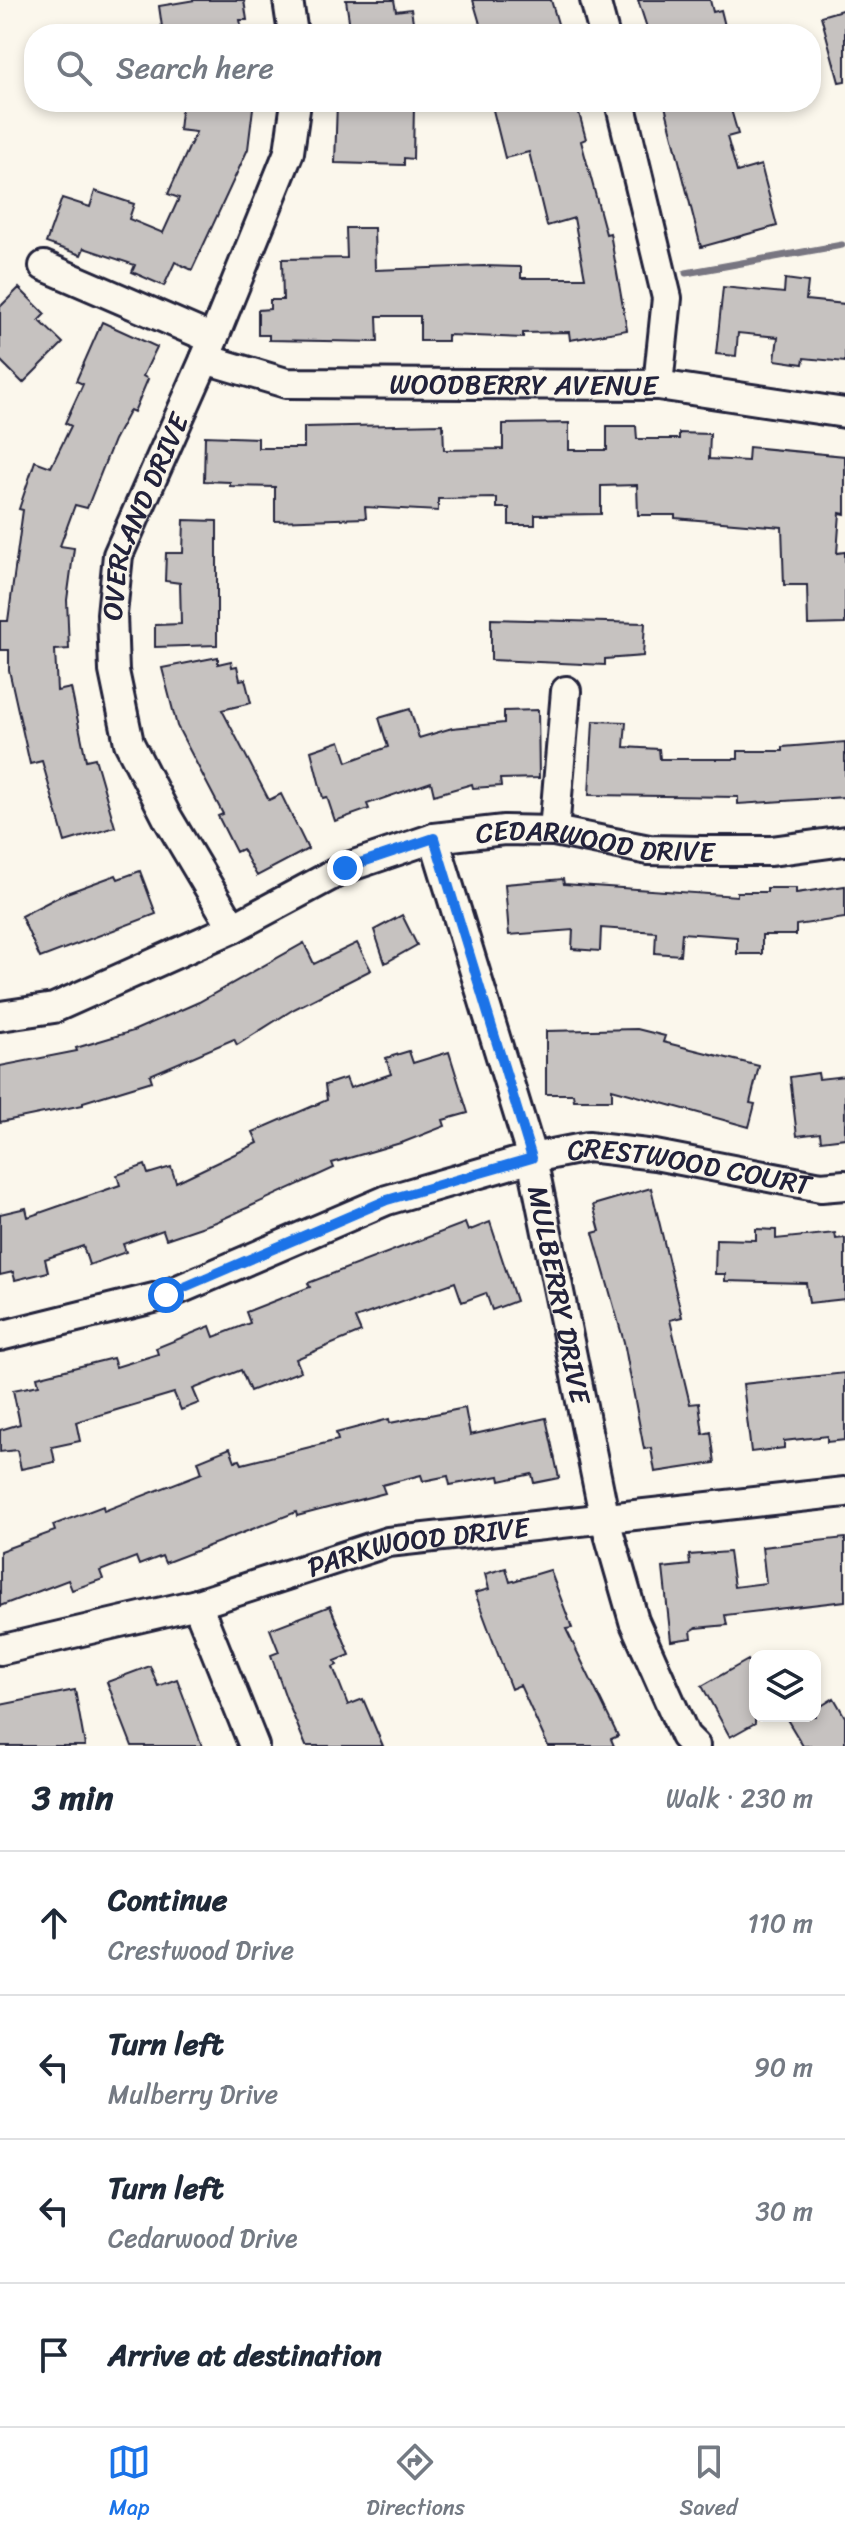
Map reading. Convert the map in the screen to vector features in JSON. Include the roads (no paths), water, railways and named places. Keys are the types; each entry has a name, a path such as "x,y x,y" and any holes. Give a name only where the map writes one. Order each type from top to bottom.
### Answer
{"street":[{"path":"288,0 292,24"},
{"path":"595,0 601,24"},
{"name":"OVERLAND DRIVE","path":"233,928 167,817 129,743 114,671 112,614 118,555 209,349 289,152 295,112"},
{"path":"622,112 667,298 658,385"},
{"name":"WOODBERRY AVENUE","path":"44,266 209,349 286,383 658,385 845,413"},
{"path":"554,831 566,691"},
{"name":"CEDARWOOD DRIVE","path":"0,1016 54,1008 233,928 345,868 434,838 504,830 554,831 649,850 771,851 845,841"},
{"name":"MULBERRY DRIVE","path":"434,838 532,1158 605,1520 634,1621 685,1736 695,1746"},
{"name":"CRESTWOOD COURT","path":"0,1336 166,1295 387,1200 532,1158 588,1147 655,1155 821,1187 845,1185"},
{"name":"PARKWOOD DRIVE","path":"0,1650 197,1604 388,1542 845,1492"},
{"path":"197,1604 254,1746"}],"waterway":[{"path":"686,273 842,245"}]}
